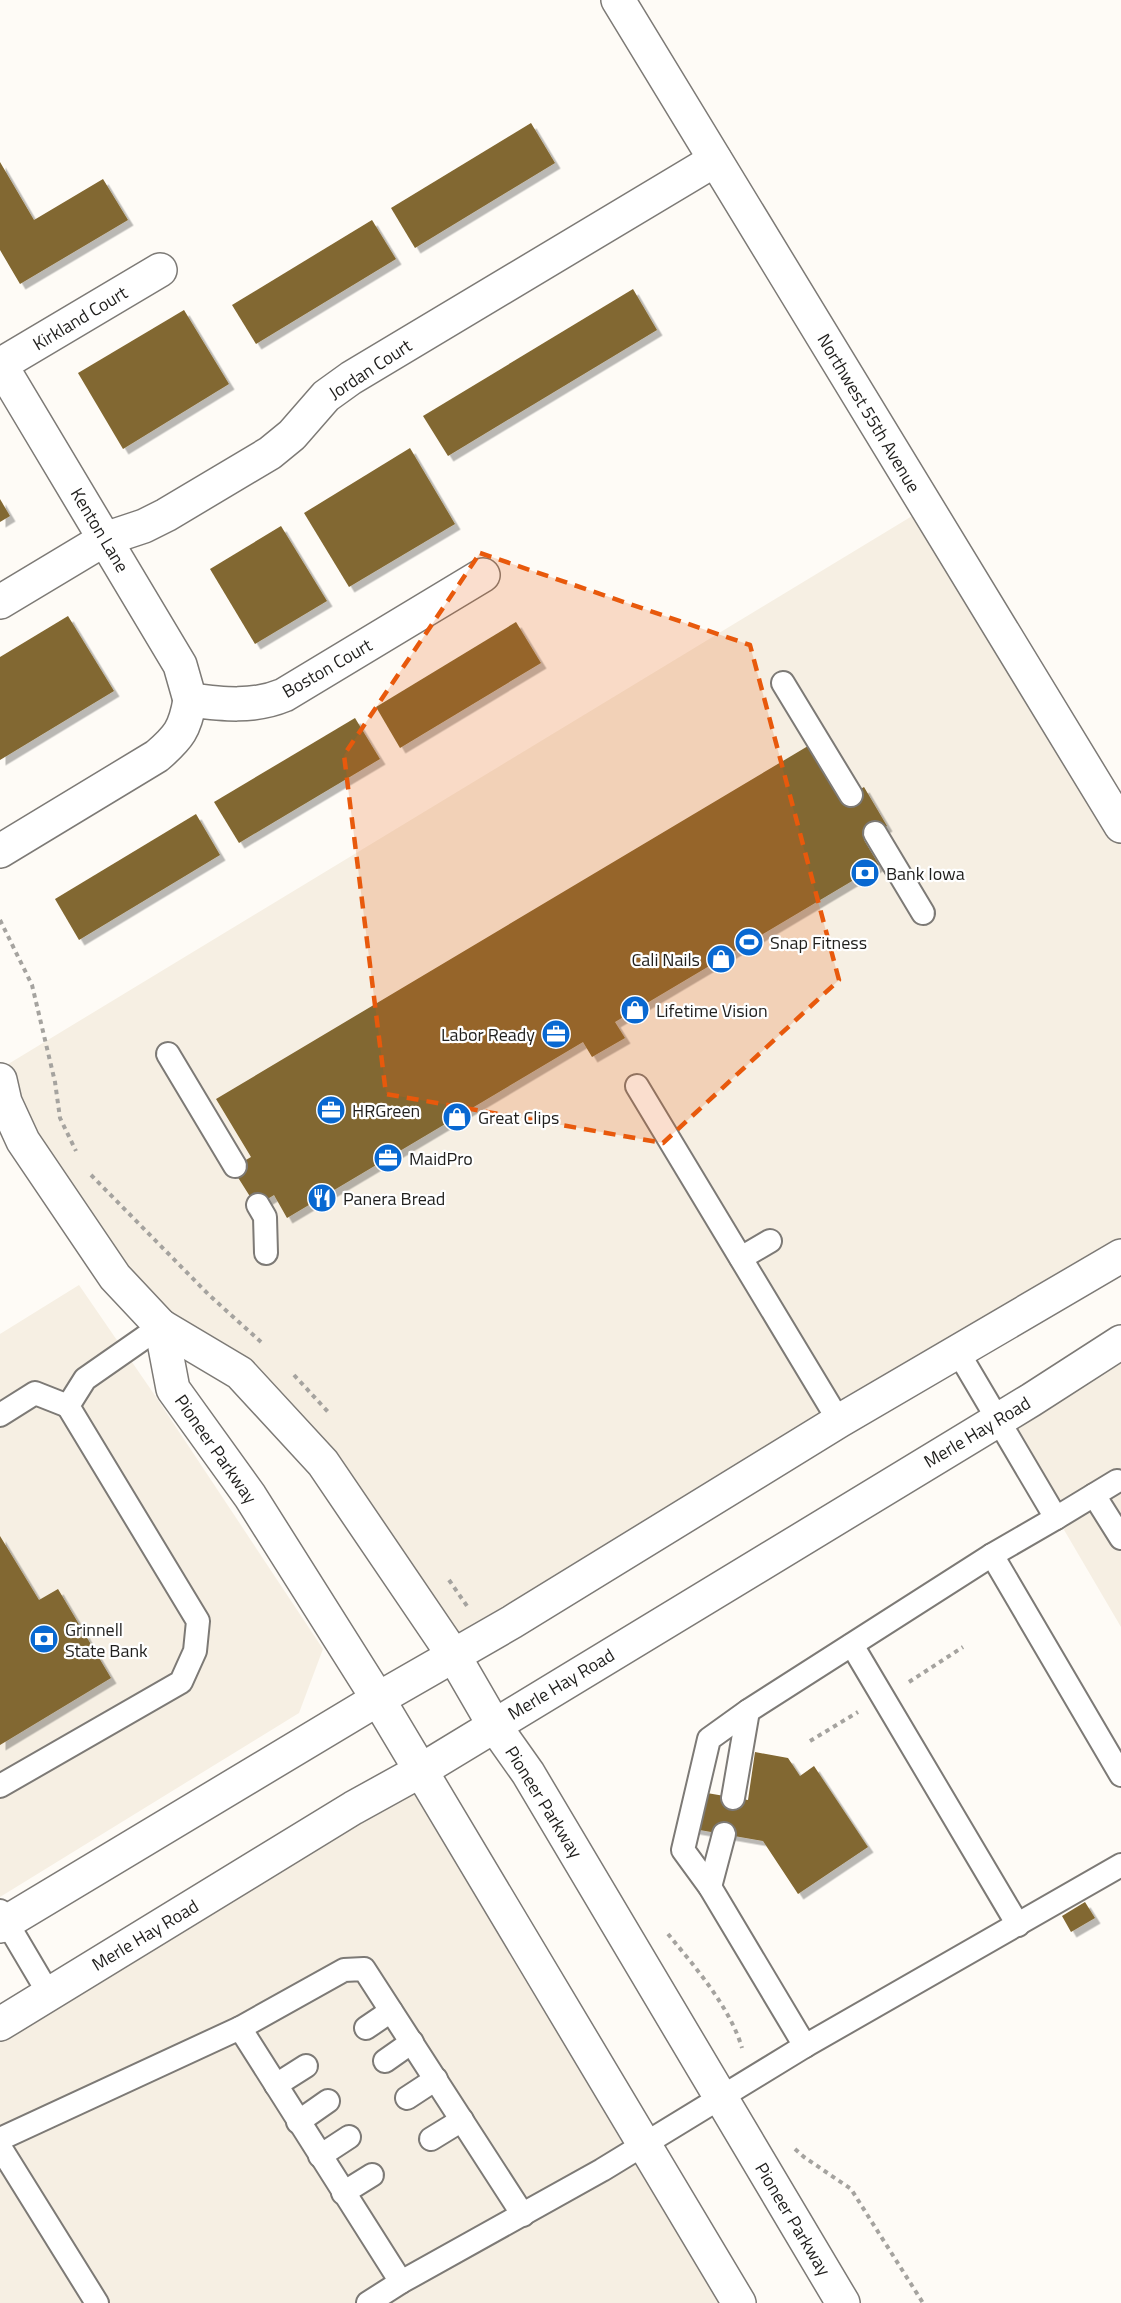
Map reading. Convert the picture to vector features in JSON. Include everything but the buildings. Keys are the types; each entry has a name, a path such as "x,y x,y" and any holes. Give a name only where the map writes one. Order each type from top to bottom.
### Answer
{"street":[{"name":"Northwest 55th Avenue","path":"618,0 1121,826"},
{"name":"Jordan Court","path":"0,602 105,539 144,526 166,515 270,453 292,435 326,396 351,378 715,160"},
{"name":"Kirkland Court","path":"0,365 160,270"},
{"name":"Kenton Lane","path":"0,365 180,665 190,700"},
{"name":"Boston Court","path":"190,700 250,705 284,695 483,575"},
{"path":"0,851 157,756 174,741 186,722 190,700"},
{"name":"Pioneer Parkway","path":"0,1080 5,1102 23,1141 115,1277 161,1326 240,1373 323,1463 454,1656 494,1725 528,1773 843,2303"},
{"path":"2,1920 454,1656 839,1421 1121,1256"},
{"name":"Pioneer Parkway","path":"161,1326 173,1389 250,1496 378,1699 739,2303"},
{"name":"Merle Hay Road","path":"0,2024 353,1808 420,1771 999,1419 1121,1342"}],"lane":[{"path":"783,682 851,795"},
{"path":"875,834 923,913"},
{"path":"168,1054 235,1166"},
{"path":"637,1086 839,1421"},
{"path":"258,1205 265,1217 266,1253"},
{"path":"741,1258 770,1240"},
{"path":"68,1406 84,1379 161,1326"},
{"path":"958,1352 1056,1518"},
{"path":"0,1415 35,1393 68,1406 198,1621 195,1651 181,1682 0,1786"},
{"path":"805,2046 710,1887 683,1850 709,1738 992,1556 1117,1481"},
{"path":"1094,1495 1121,1538"},
{"path":"992,1556 1121,1774"},
{"path":"852,1645 1018,1925"},
{"path":"733,1797 748,1711"},
{"path":"710,1887 724,1834"},
{"path":"368,2303 644,2144 805,2046 1121,1865"},
{"path":"2,1920 49,1994"},
{"path":"0,2139 240,2028 344,1970 364,1969 523,2215"},
{"path":"366,2028 392,2011"},
{"path":"240,2028 401,2282"},
{"path":"385,2061 412,2042"},
{"path":"276,2085 306,2066"},
{"path":"407,2098 435,2079"},
{"path":"298,2121 328,2101"},
{"path":"431,2139 462,2120"},
{"path":"320,2156 349,2137"},
{"path":"0,2147 97,2303"},
{"path":"343,2193 372,2175"}],"path":[{"path":"0,920 32,985 55,1082 60,1118 79,1155"},
{"path":"89,1172 209,1295 263,1344"},
{"path":"286,1367 332,1416"},
{"path":"443,1575 456,1588"},
{"path":"663,1928 705,1980 723,2008 740,2044 751,2080"},
{"path":"788,2141 804,2157 851,2189 923,2303"}],"highlighted area":[{"path":"480,553 750,645 839,980 663,1143 386,1094 344,755"}],"shaded area":[{"path":"927,507 1121,826 1121,1256 454,1656 323,1463 115,1277 0,1069"},
{"path":"79,1285 323,1649 299,1713 0,1897 0,1334"},
{"path":"1121,1342 1121,1627 999,1419"},
{"path":"420,1771 739,2303 0,2303 0,2022"}],"place":[{"name":"Bank Iowa","path":"865,873"},
{"name":"Snap Fitness","path":"749,942"},
{"name":"Cali Nails","path":"721,959"},
{"name":"Lifetime Vision","path":"635,1010"},
{"name":"Labor Ready","path":"556,1034"},
{"name":"HRGreen","path":"331,1110"},
{"name":"Great Clips","path":"457,1117"},
{"name":"MaidPro","path":"388,1158"},
{"name":"Panera Bread","path":"322,1198"},
{"name":"Grinnell State Bank","path":"44,1639"}]}
